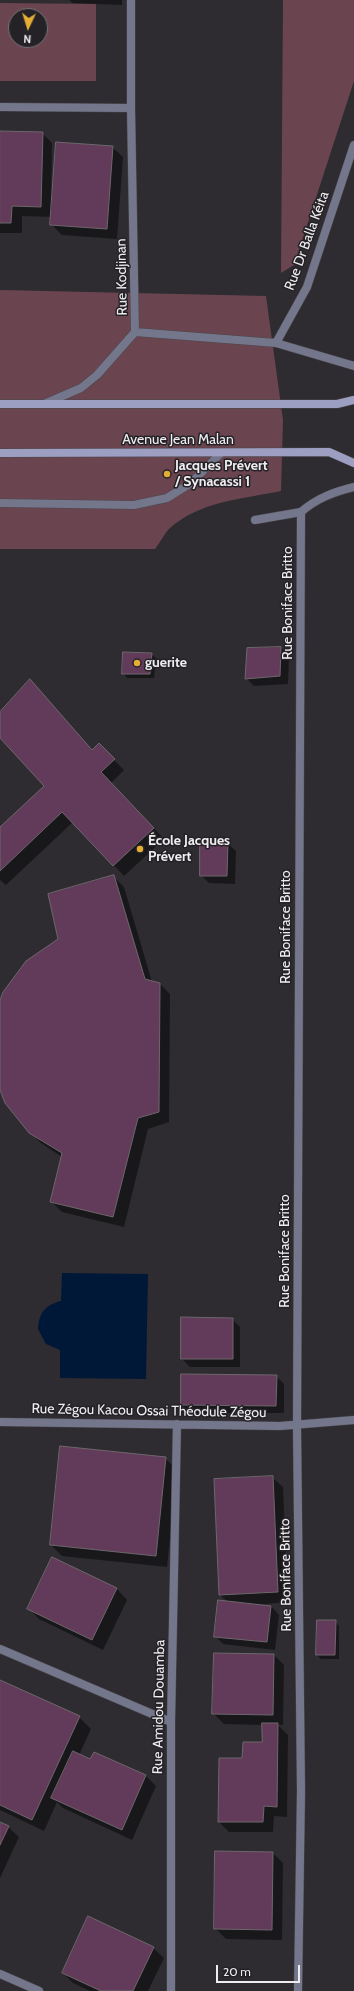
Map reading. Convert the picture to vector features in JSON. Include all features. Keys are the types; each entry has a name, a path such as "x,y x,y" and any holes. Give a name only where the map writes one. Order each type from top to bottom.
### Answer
{"main road":[{"path":"0,404 338,404 354,400"},
{"name":"Avenue Jean Malan","path":"0,453 328,452 354,463"}],"street":[{"name":"Rue Kodjinan","path":"131,0 131,108 135,332 276,343 354,366"},
{"path":"0,107 131,108"},
{"name":"Rue Dr Balla Kéita","path":"276,343 307,287 354,145"},
{"path":"44,404 81,388 97,375 135,332"},
{"path":"0,504 134,505 166,498 191,483 221,453"},
{"path":"255,520 301,512 317,500 335,492 354,487"},
{"name":"Rue Boniface Britto","path":"298,1991 301,1791 297,1426 301,512"},
{"name":"Rue Zégou Kacou Ossai Théodule Zégou","path":"0,1422 297,1426 354,1420"},
{"name":"Rue Amidou Douamba","path":"171,1991 171,1722 176,1424"},
{"path":"0,1649 171,1722"},
{"path":"0,1974 39,1991"}],"shaded area":[{"path":"283,0 354,0 354,81 294,265 281,273"},
{"path":"0,3 96,4 96,81 0,81"},
{"path":"0,290 266,296 283,420 281,491 222,502 194,512 169,529 155,549 0,549"}],"water":[{"path":"62,1273 148,1274 146,1379 60,1378 60,1350 46,1344 38,1329 41,1314 44,1310 47,1307 61,1301"}],"building":[{"path":"0,131 43,132 41,207 12,206 11,223 0,223"},
{"path":"56,142 113,146 107,229 50,225"},
{"path":"281,647 280,676 245,679 247,648"},
{"name":"guerite","path":"123,652 152,653 150,674 122,674"},
{"path":"30,679 92,750 99,743 115,759 101,772 154,828 113,866 62,812 0,871 0,827 44,786 0,738 0,712"},
{"path":"200,842 228,842 227,876 200,876"},
{"path":"114,875 145,979 160,983 159,1112 138,1118 113,1217 50,1202 62,1153 29,1133 5,1103 0,1090 0,1000 3,992 26,961 58,939 48,894"},
{"path":"181,1317 233,1318 233,1359 181,1359"},
{"path":"181,1374 277,1375 276,1406 181,1405"},
{"path":"60,1446 166,1457 156,1556 50,1545"},
{"path":"273,1476 278,1592 219,1595 214,1479"},
{"path":"52,1557 117,1588 92,1640 27,1609"},
{"path":"218,1600 271,1606 267,1642 214,1637"},
{"path":"317,1620 336,1620 335,1655 316,1655"},
{"path":"214,1653 274,1654 273,1715 212,1714"},
{"path":"0,1680 80,1716 32,1820 0,1805"},
{"path":"262,1723 278,1723 277,1807 264,1806 263,1822 218,1822 219,1758 242,1758 243,1742 262,1742"},
{"path":"73,1751 90,1759 94,1752 146,1775 122,1830 51,1798"},
{"path":"0,1822 9,1826 0,1845"},
{"path":"215,1851 273,1852 272,1930 214,1929"},
{"path":"88,1916 154,1947 133,1991 101,1991 62,1973"}],"place":[{"name":"Jacques Prévert / Synacassi 1","path":"167,474"},
{"name":"guerite","path":"137,663"},
{"name":"École Jacques Prévert","path":"140,849"}]}
